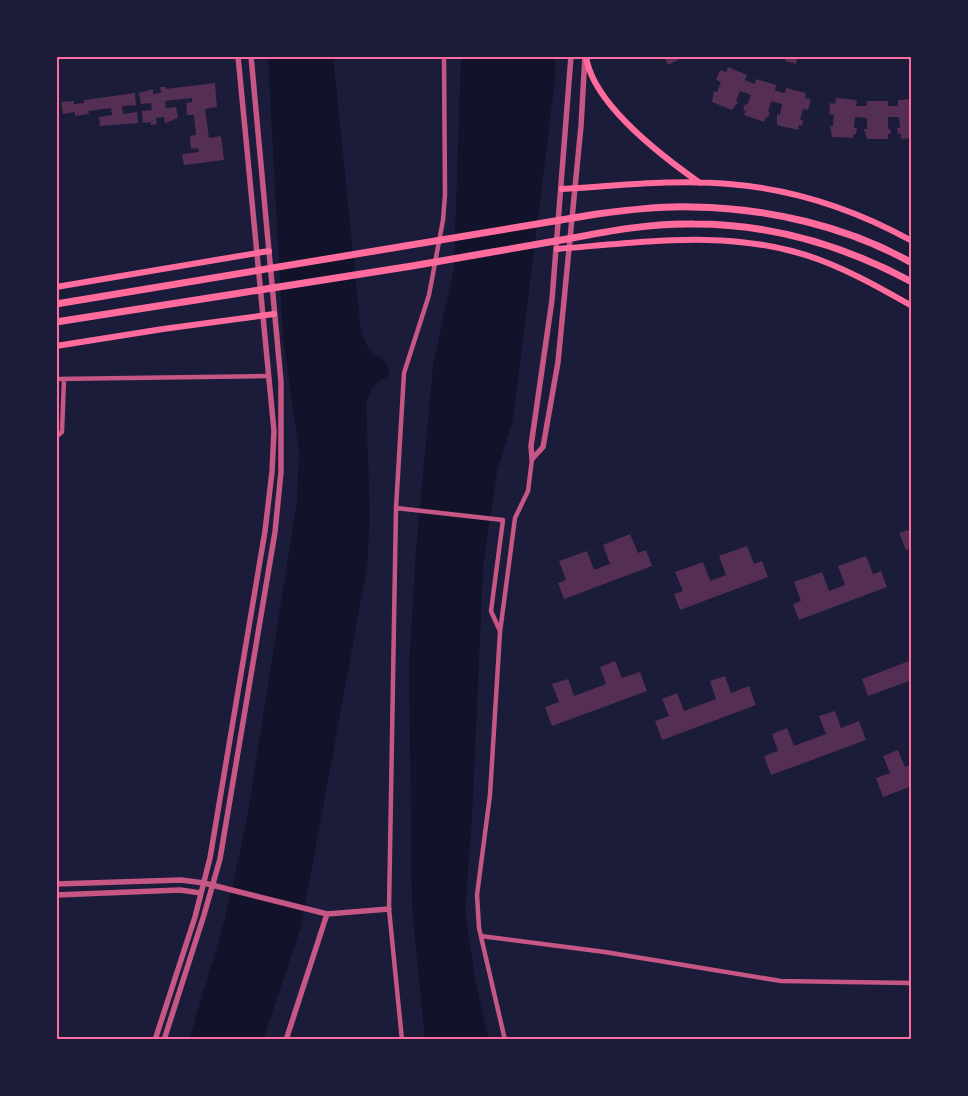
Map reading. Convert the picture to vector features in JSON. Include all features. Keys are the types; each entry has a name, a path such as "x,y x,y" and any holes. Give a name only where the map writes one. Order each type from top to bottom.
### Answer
{"main road":[{"path":"585,56 587,69 594,83 608,101 638,134 677,167 701,184"},
{"path":"562,189 728,184 782,191 836,207 912,241"},
{"path":"56,304 597,214 691,206 731,209 779,216 842,233 912,263"},
{"path":"56,322 648,226 693,224 731,226 777,233 838,248 912,282"},
{"path":"557,249 694,239 719,239 775,248 819,259 859,276 912,306"},
{"path":"56,286 268,251"},
{"path":"56,346 163,328 274,314"}],"street":[{"path":"155,1040 204,883 266,521 274,431 238,56"},
{"path":"164,1040 220,859 275,532 281,472 281,382 251,56"},
{"path":"402,1040 389,909 396,508 404,373 431,286 443,220 445,195 444,56"},
{"path":"505,1040 481,936 477,895 490,795 500,632 514,518 528,491 532,460 531,446 545,360 557,249 571,56"},
{"path":"532,460 543,447 556,372 570,248 585,56"},
{"path":"56,379 268,376"},
{"path":"56,437 62,432 64,379"},
{"path":"396,508 502,520 491,611 500,632"},
{"path":"56,884 181,880 204,883 327,914 389,909"},
{"path":"56,895 180,890 201,893 212,886"},
{"path":"286,1040 327,914"},
{"path":"481,936 605,952 781,980 912,983"}],"shaded area":[{"path":"268,56 333,56 361,332 369,350 386,362 390,375 374,386 366,404 370,516 367,567 301,927 263,1040 189,1040 224,923 246,825 297,501 299,451 283,337"},
{"path":"461,56 555,56 555,79 513,419 497,471 483,567 472,817 465,911 476,985 489,1040 425,1040 412,907 409,665 416,551 433,366 454,268"}],"building":[{"path":"664,56 677,56 678,60 668,65"},
{"path":"786,56 798,56 796,64 785,61"},
{"path":"728,67 747,75 745,80 755,84 756,79 776,85 775,90 780,92 785,93 786,88 806,93 805,98 811,99 808,110 803,109 800,120 803,120 802,126 799,125 798,130 777,125 777,114 780,115 782,104 771,101 768,112 770,113 764,122 744,115 746,111 743,110 745,104 747,105 751,95 740,91 736,101 738,102 732,110 712,102 714,91 717,92 721,82 716,80 720,70 726,72"},
{"path":"215,83 217,107 205,109 209,138 221,136 224,160 184,165 182,154 199,152 198,148 191,149 190,136 196,135 194,115 187,115 186,103 192,102 192,98 165,101 166,108 176,107 178,118 165,123 164,117 156,118 157,124 151,125 151,122 143,123 142,111 152,110 151,103 141,104 139,93 153,89 153,94 161,93 160,87 166,87 166,89"},
{"path":"135,93 136,105 122,106 123,114 137,112 138,123 100,126 99,117 112,115 111,108 88,111 89,114 75,116 75,112 63,114 61,102 74,101 74,104 84,103 84,100"},
{"path":"836,98 857,100 856,106 867,106 867,101 888,101 888,106 898,106 898,100 912,99 912,138 901,139 901,134 898,134 897,128 900,128 899,117 888,117 888,129 890,129 891,134 888,134 888,139 867,139 864,129 867,129 867,118 855,117 854,128 857,128 853,138 832,137 830,126 833,126 834,115 829,114 830,103 835,104"},
{"path":"912,529 912,548 906,550 899,533"},
{"path":"630,534 638,553 646,550 652,566 564,599 558,583 566,580 559,561 587,551 594,570 610,564 603,545"},
{"path":"747,546 754,564 762,561 768,577 680,610 674,594 683,591 675,572 703,562 710,581 726,575 719,556"},
{"path":"866,556 873,574 881,571 887,587 799,620 793,604 801,601 794,582 822,572 829,591 845,585 838,566"},
{"path":"615,661 622,678 640,672 647,691 552,726 545,707 559,702 552,684 568,679 574,696 606,684 600,667"},
{"path":"909,661 912,680 868,696 862,679"},
{"path":"725,676 731,693 749,686 756,705 662,740 655,721 669,716 662,699 677,693 684,711 716,699 710,681"},
{"path":"835,711 841,728 859,721 866,740 771,775 764,756 778,751 772,734 787,728 794,746 826,734 819,716"},
{"path":"898,750 905,767 912,765 912,786 883,797 876,778 890,773 883,756"}]}
